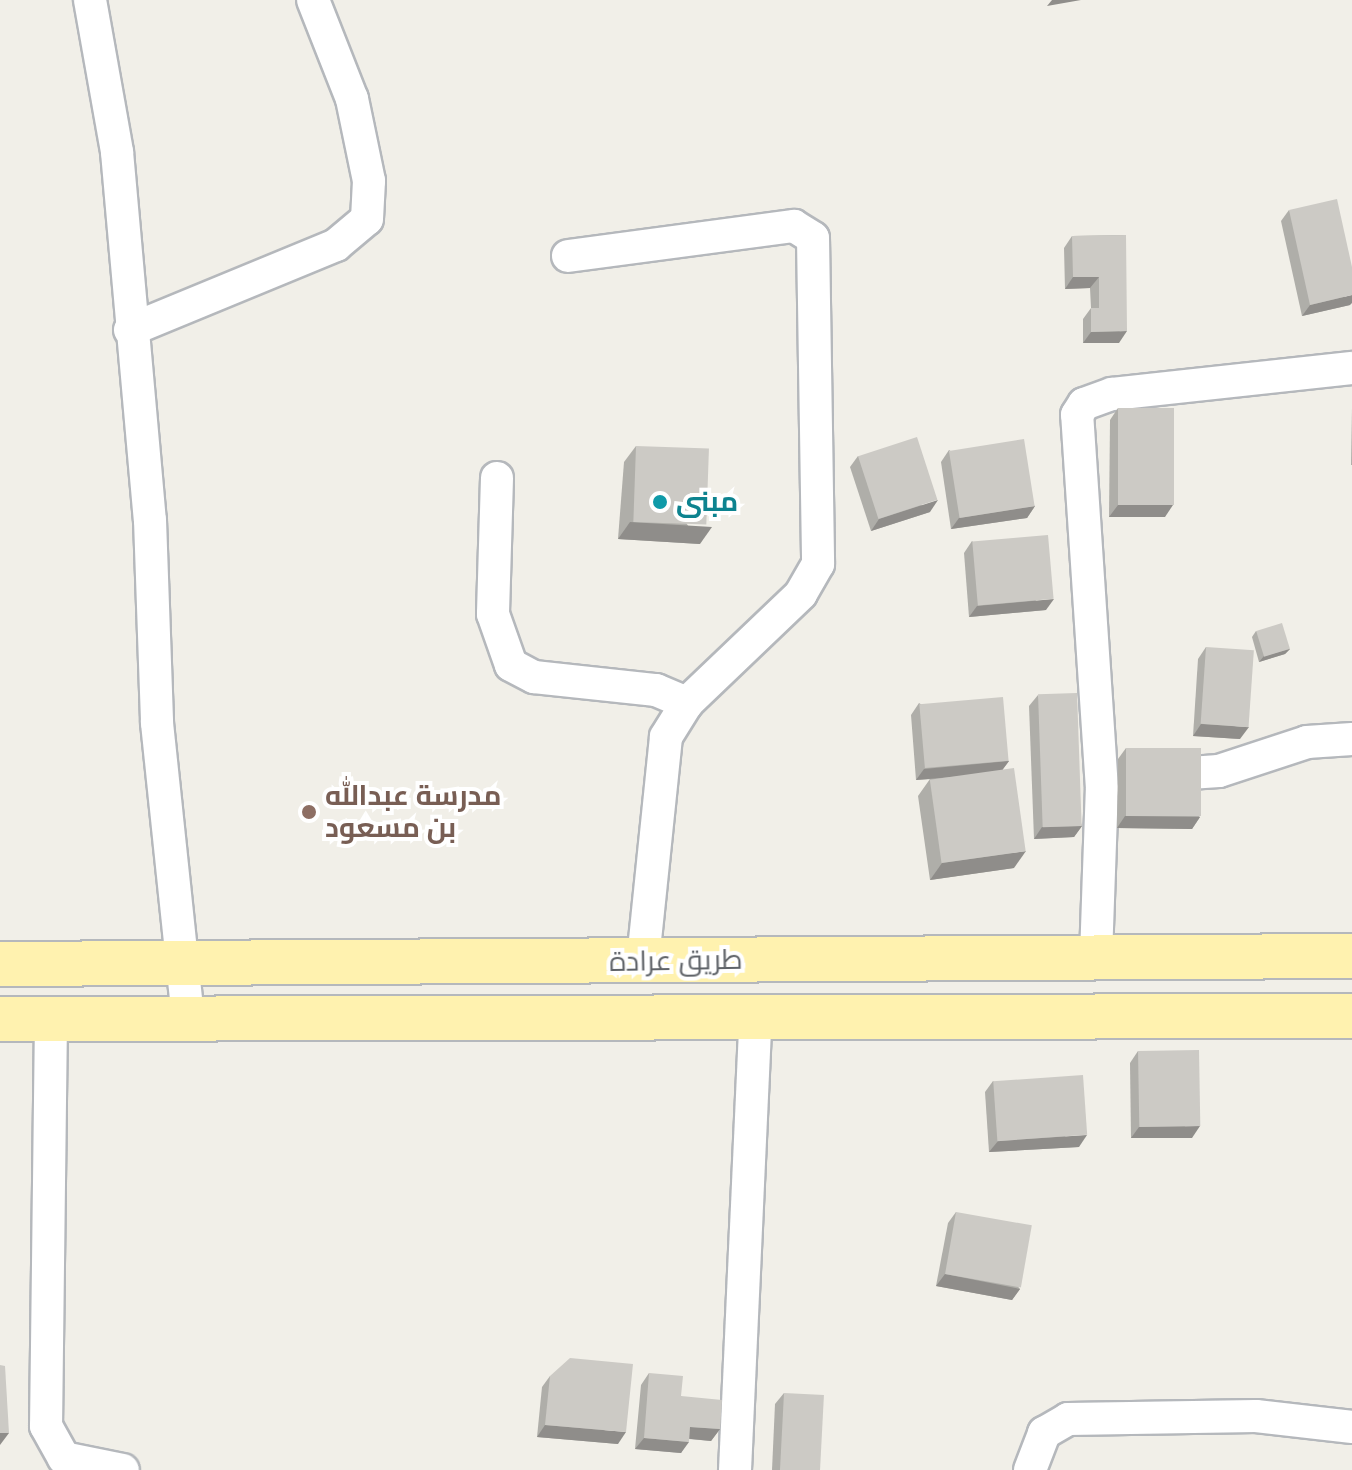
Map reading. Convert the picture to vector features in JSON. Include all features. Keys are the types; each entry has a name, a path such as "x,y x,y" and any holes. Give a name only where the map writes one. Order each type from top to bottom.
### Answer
{"main road":[{"name":"طريق عرادة","path":"0,964 1352,956"},
{"path":"0,1019 1352,1016"}],"street":[{"path":"90,0 117,152 130,330 150,520 157,723 185,965 188,1018"},
{"path":"130,330 336,245 367,219 369,181 355,109 313,0"},
{"path":"568,256 794,226 813,238 818,564 801,594 687,703 666,737 643,961"},
{"path":"1096,957 1101,777 1077,415 1084,404 1112,394 1352,368"},
{"path":"497,478 493,614 511,665 534,677 656,690 687,703"},
{"path":"1101,777 1208,773 1307,742 1352,739"},
{"path":"735,1470 756,1016"},
{"path":"51,1019 46,1426 64,1458 123,1470"},
{"path":"1030,1470 1044,1433 1068,1419 1256,1416 1352,1427"}],"building":[{"path":"1337,199 1352,267 1352,295 1310,305 1289,210"},
{"path":"1126,235 1127,331 1091,332 1091,308 1099,308 1099,277 1073,277 1072,236"},
{"path":"1118,408 1174,408 1174,505 1118,505"},
{"path":"917,437 937,500 878,519 858,456"},
{"path":"1024,439 1035,506 960,518 949,451"},
{"name":"مبنى","path":"636,446 709,449 706,525 633,522"},
{"path":"1048,535 1054,599 978,605 972,542"},
{"path":"1282,623 1290,649 1264,657 1256,631"},
{"path":"1206,647 1254,650 1249,727 1201,724"},
{"path":"1077,693 1082,826 1043,827 1038,694"},
{"path":"1003,697 1009,761 925,768 919,704"},
{"path":"1126,748 1201,748 1201,816 1126,816"},
{"path":"1014,768 1026,851 942,863 930,780"},
{"path":"1199,1050 1200,1126 1139,1127 1138,1051"},
{"path":"1083,1075 1087,1135 997,1141 993,1081"},
{"path":"956,1212 1032,1225 1021,1287 945,1274"},
{"path":"570,1358 633,1364 626,1432 545,1425 550,1376"},
{"path":"0,1365 5,1366 9,1433 0,1433"},
{"path":"649,1373 683,1376 681,1396 722,1400 720,1429 690,1427 689,1442 644,1438"},
{"path":"784,1393 824,1395 820,1470 780,1470"}],"place":[{"name":"مبنى","path":"660,502"},
{"name":"مدرسة عبدالله بن مسعود","path":"309,812"}]}
